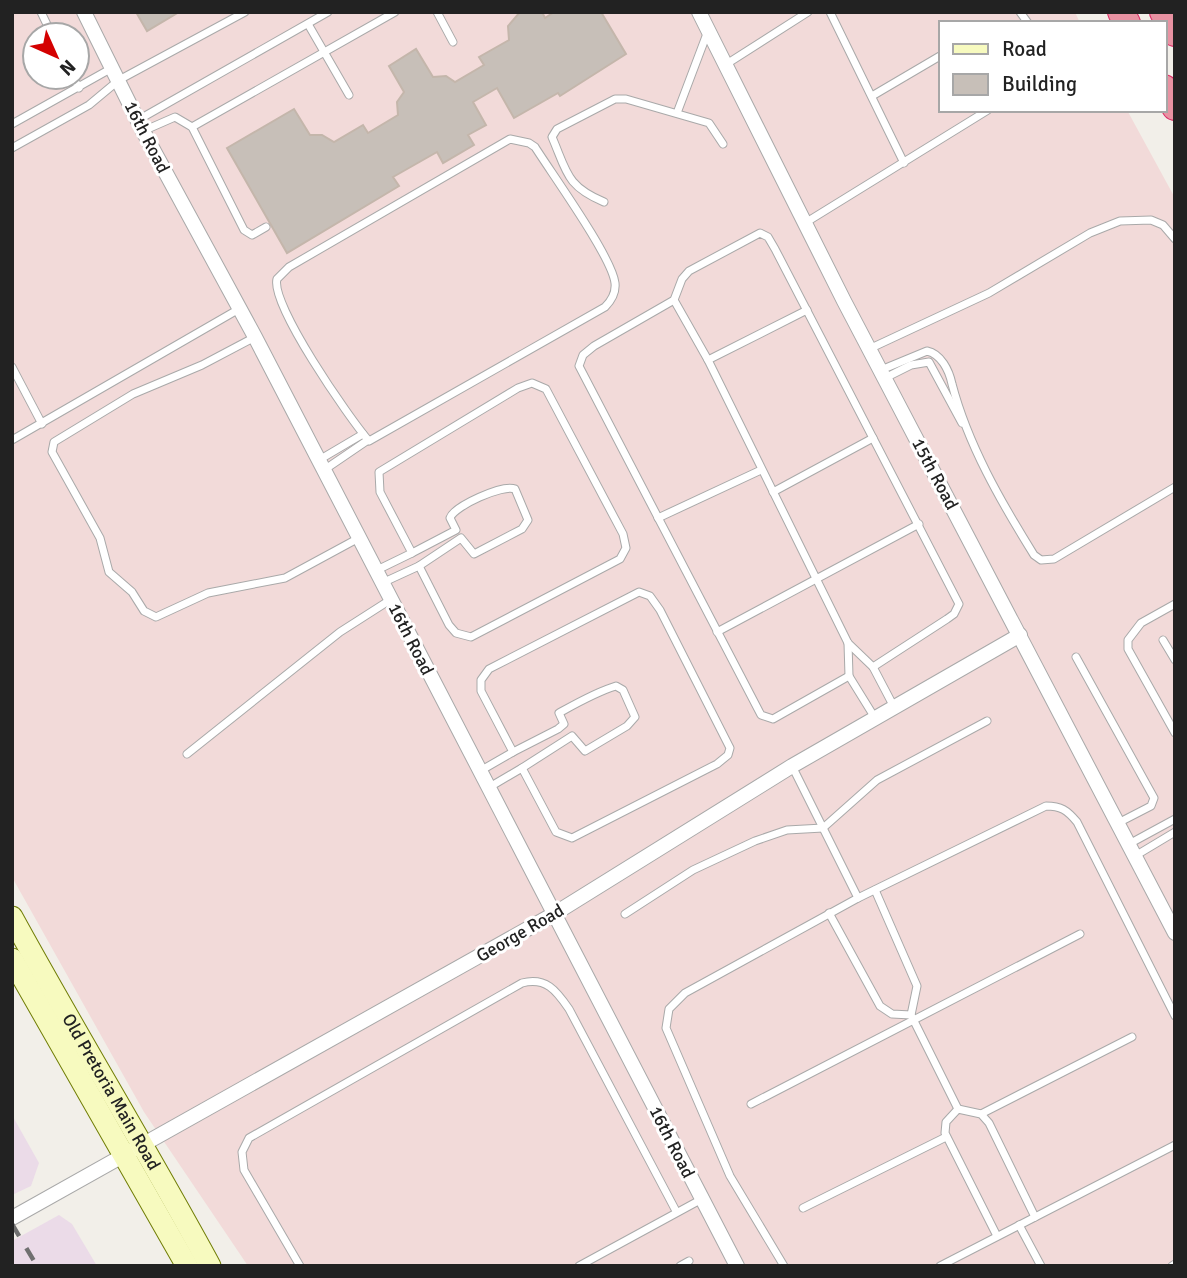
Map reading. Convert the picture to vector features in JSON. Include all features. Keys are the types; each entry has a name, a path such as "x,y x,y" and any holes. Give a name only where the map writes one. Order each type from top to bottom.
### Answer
{"highway":[{"path":"1163,12 1175,33"},
{"path":"1166,91 1175,107"}],"main road":[{"name":"Old Pretoria Main Road","path":"12,917 78,1035 144,1143 210,1266"},
{"name":"Old Pretoria Main Road","path":"12,959 187,1266"}],"street":[{"name":"16th Road","path":"85,12 140,126 255,337 357,539 737,1266"},
{"name":"15th Road","path":"699,12 804,224 1175,933"},
{"name":"George Road","path":"12,1218 554,914 792,766 1020,635"}],"lane":[{"path":"91,83 245,12"},
{"path":"140,126 328,12"},
{"path":"192,127 395,12"},
{"path":"437,12 453,42"},
{"path":"725,65 808,12"},
{"path":"830,12 904,163"},
{"path":"309,24 349,95"},
{"path":"677,113 708,30"},
{"path":"872,96 939,57"},
{"path":"12,148 89,105 116,74"},
{"path":"12,124 73,91"},
{"path":"604,202 578,190 569,179 552,137 557,129 615,99 626,99 709,123 723,144"},
{"path":"804,224 985,112"},
{"path":"140,126 178,116 192,127 244,230 252,235 266,227"},
{"path":"321,465 368,440 373,441 610,302 615,288 612,272 529,142 510,139 499,143 289,267 277,279 277,296 319,370 368,440"},
{"path":"869,349 989,293 1090,233 1120,221 1151,220 1163,225 1175,239"},
{"path":"849,676 782,715 768,719 755,704 579,366 579,360 594,346 674,300 682,279 689,271 760,233 768,237 956,594 958,610 873,667"},
{"path":"674,300 708,360 848,643 873,667 894,708"},
{"path":"12,440 239,309"},
{"path":"708,360 807,310"},
{"path":"255,337 202,365 133,394 54,442 52,452 100,538 109,572 132,592 144,611 156,617 208,593 285,579 357,539"},
{"path":"883,374 918,354 934,354 950,376 966,429 1034,555 1041,560 1054,559 1175,487"},
{"path":"12,367 41,424"},
{"path":"412,553 380,492 379,472 518,388 532,383 545,389 623,534 624,554 620,559 481,633 466,638 449,625 419,566"},
{"path":"321,465 363,433"},
{"path":"773,492 873,438"},
{"path":"658,518 761,470"},
{"path":"503,488 515,489 528,520 525,527 474,554 456,530 450,519 454,509 503,488"},
{"path":"717,632 919,524"},
{"path":"378,578 412,553 456,530"},
{"path":"378,578 419,566 461,538"},
{"path":"513,752 481,691 486,671 639,592 650,596 660,610 730,748 728,755 717,764 572,838 556,832 522,768"},
{"path":"187,754 340,632 390,600"},
{"path":"1175,604 1141,623 1128,640 1128,649 1175,733"},
{"path":"1164,640 1175,660"},
{"path":"848,643 849,676 875,718"},
{"path":"1076,657 1154,798 1151,806 1118,823"},
{"path":"616,686 623,690 635,717 627,726 585,751 564,724 559,713 616,686"},
{"path":"625,914 692,870 755,841 787,830 823,828 877,780 987,721"},
{"path":"479,771 564,724"},
{"path":"487,788 572,736"},
{"path":"792,766 858,898"},
{"path":"784,1266 730,1176 668,1040 666,1020 675,1000 685,993 858,898 1046,806 1058,806 1067,810 1077,822 1175,1016"},
{"path":"1132,850 1175,819"},
{"path":"1132,850 1175,832"},
{"path":"874,890 917,986 912,1018 958,1109"},
{"path":"829,913 880,1006 892,1014 912,1018"},
{"path":"751,1104 912,1018 1080,934"},
{"path":"300,1266 244,1170 242,1152 249,1138 522,983 533,980 549,984 569,1009 676,1211"},
{"path":"981,1114 1132,1037"},
{"path":"958,1109 981,1114 989,1123 1035,1217"},
{"path":"958,1109 946,1122 946,1137 997,1236"},
{"path":"803,1208 946,1137"},
{"path":"940,1266 1175,1145"},
{"path":"579,1266 702,1199"},
{"path":"1019,1225 1041,1266"},
{"path":"680,1266 689,1261"}],"shaded area":[{"path":"12,12 1075,12 1079,21 939,21 939,112 1128,112 1175,198 1175,1266 248,1266 144,1112 12,877"},
{"path":"12,1115 39,1163 31,1186 12,1195"},
{"path":"59,1215 72,1224 97,1266 12,1266 12,1241"}],"building":[{"path":"136,12 179,12 147,31"},
{"path":"520,12 542,12 545,18 554,12 601,12 626,54 560,96 558,93 514,118 497,88 473,102 486,125 468,135 474,145 443,163 437,152 393,177 399,186 287,253 227,148 294,109 310,135 322,135 334,142 363,125 368,133 398,115 397,102 404,92 389,66 416,49 433,77 446,76 455,82 484,65 479,57 509,40 508,26"}],"railway":[{"path":"12,1224 37,1266"}]}
